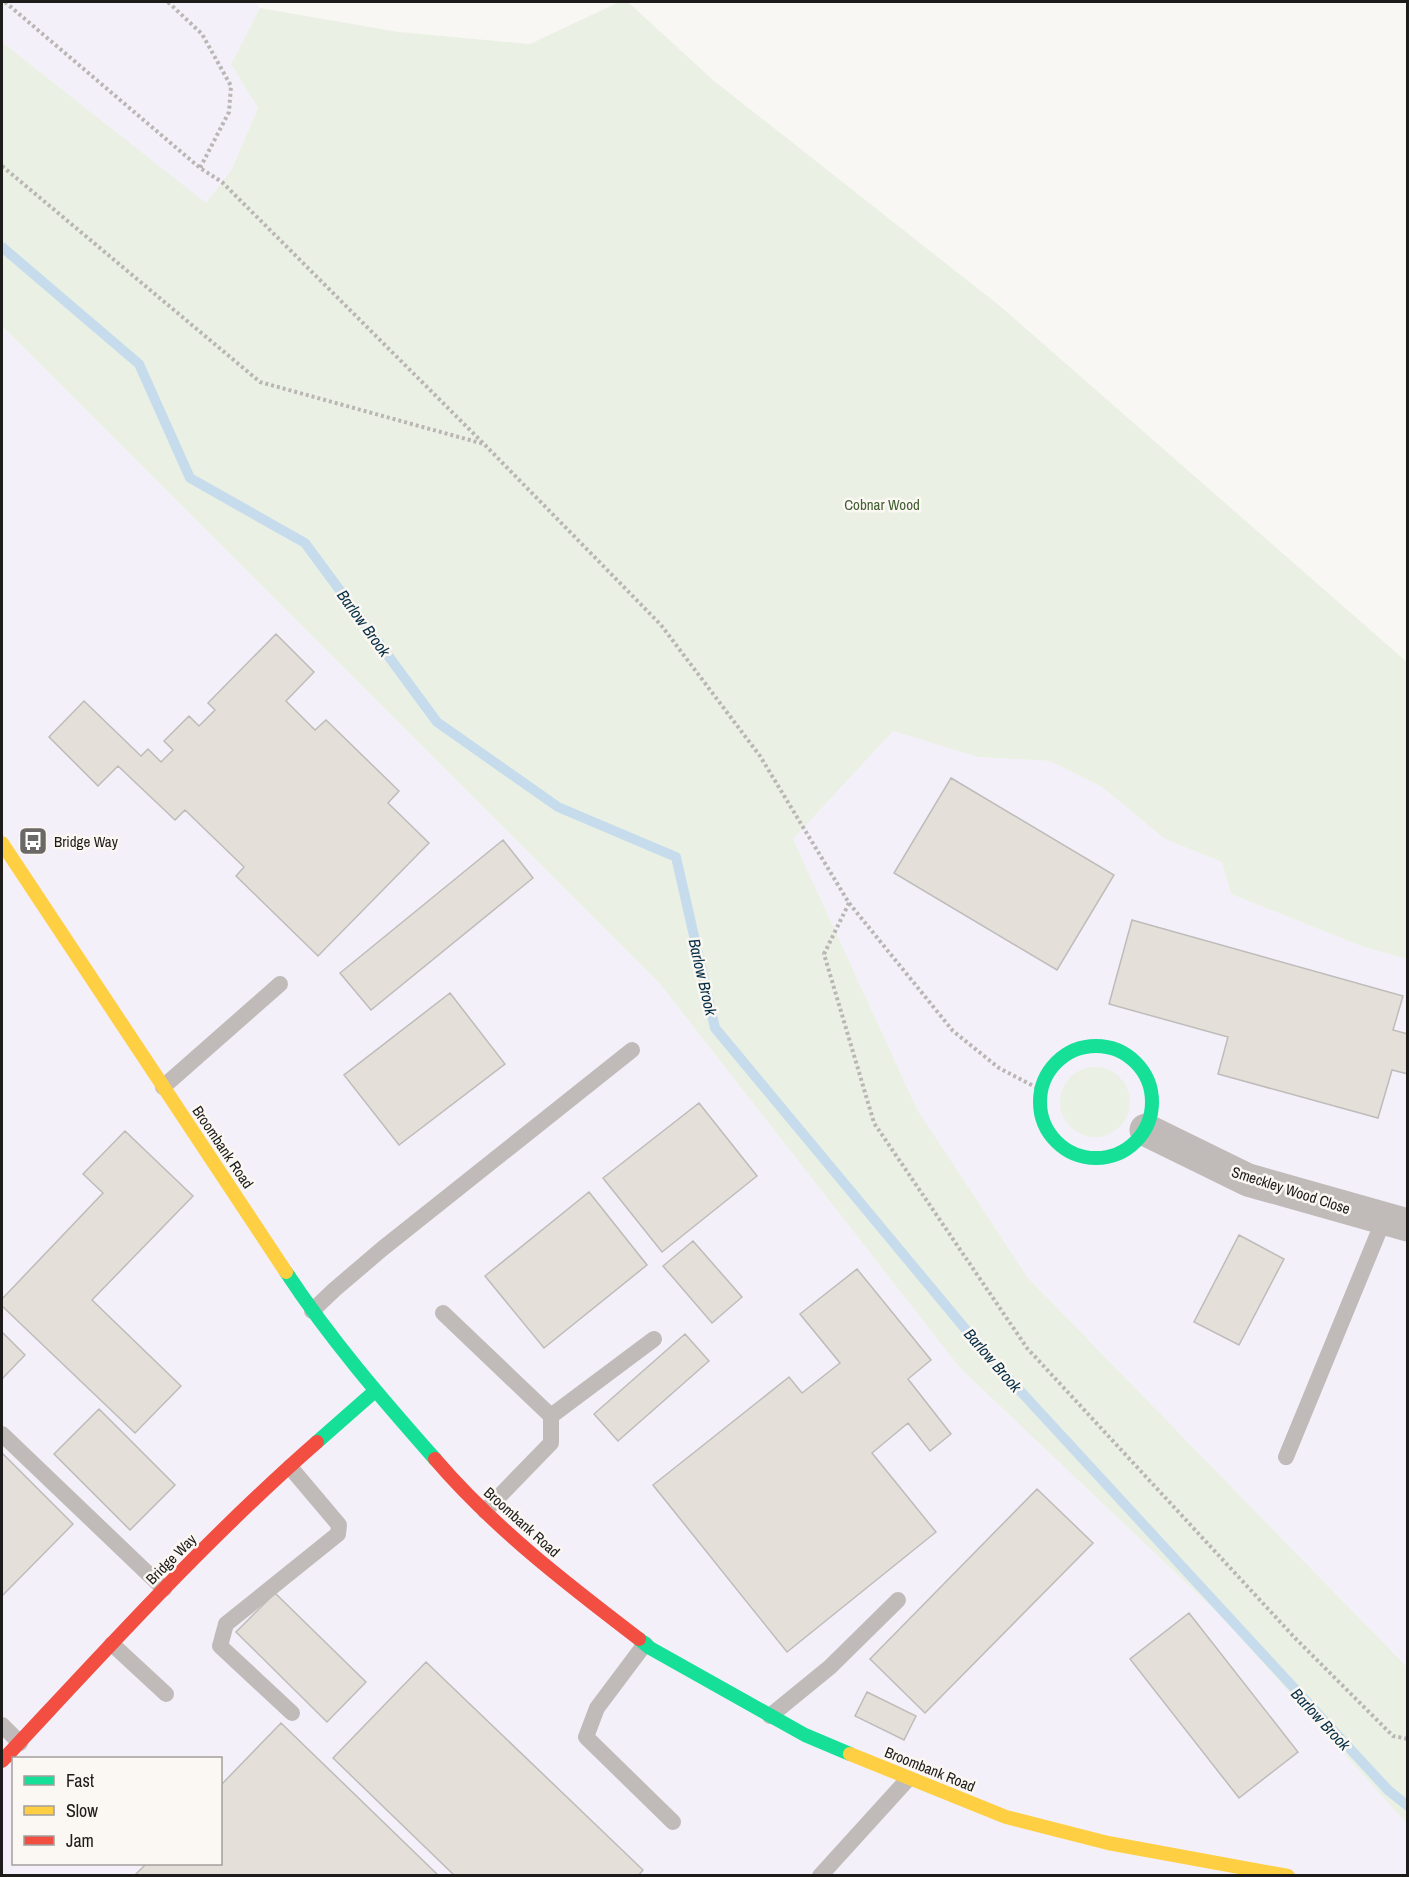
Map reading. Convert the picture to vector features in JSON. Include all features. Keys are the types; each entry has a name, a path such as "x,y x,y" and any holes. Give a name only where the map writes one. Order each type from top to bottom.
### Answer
{"street":[{"name":"Broombank Road","path":"2,843 312,1311 375,1391 458,1486 562,1580 645,1644 770,1716 805,1735 908,1779 1006,1817 1108,1843 1287,1875"},
{"path":"1097,1046 1116,1050 1133,1060 1145,1075 1152,1093 1152,1112 1146,1130 1134,1144 1120,1154 1102,1158 1085,1157 1068,1151 1054,1140 1045,1125 1040,1108 1041,1090 1049,1072 1061,1058 1078,1049 1097,1046"},
{"name":"Smeckley Wood Close","path":"1146,1130 1248,1180 1396,1222"},
{"name":"Bridge Way","path":"2,1761 164,1588 290,1467 375,1391"}],"lane":[{"path":"163,1087 280,984"},
{"path":"312,1311 382,1249 632,1050"},
{"path":"1286,1457 1396,1222"},
{"path":"442,1312 551,1416 551,1443 485,1511"},
{"path":"551,1416 654,1339"},
{"path":"2,1434 164,1588"},
{"path":"290,1467 339,1525 338,1534 226,1624 220,1646 292,1713"},
{"path":"770,1716 830,1667 898,1600"},
{"path":"112,1644 166,1694"},
{"path":"645,1644 597,1708 586,1737 673,1822"},
{"path":"2,1725 20,1743"},
{"path":"820,1875 908,1779"},
{"path":"1165,1853 1166,1875"}],"path":[{"path":"4,2 200,168 222,182 661,625 760,756 849,903 953,1031 999,1068 1041,1090"},
{"path":"168,2 202,34 231,86 229,112 200,168"},
{"path":"2,166 260,382 484,444"},
{"path":"849,903 824,954 874,1123 1027,1347 1295,1638 1393,1736 1407,1740"}],"shaded area":[{"path":"2,2 255,2 260,8 231,64 258,108 232,169 206,204 2,42"},
{"path":"2,326 660,984 960,1368 1220,1615 1407,1824 1407,1875 2,1875"},
{"path":"893,730 978,757 1050,761 1102,787 1165,839 1222,862 1231,894 1361,946 1407,959 1407,1667 1028,1278 917,1109 793,839"}],"green space":[{"name":"Cobnar Wood","path":"619,2 628,2 713,80 1000,306 1407,662 1407,959 1361,946 1231,894 1222,862 1165,839 1102,787 1050,761 978,757 893,731 793,839 917,1109 1028,1278 1407,1667 1407,1824 1220,1615 960,1368 660,984 2,326 2,42 206,203 232,169 258,108 231,64 260,8 399,32 530,44"},
{"path":"1102,1067 1115,1073 1124,1082 1128,1088 1130,1102 1128,1116 1120,1127 1109,1135 1088,1137 1070,1127 1062,1116 1060,1095 1070,1077 1081,1069"}],"building":[{"path":"276,634 314,672 286,701 315,730 326,720 399,791 388,803 429,843 318,956 236,876 244,867 185,810 175,820 118,766 98,786 49,737 84,701 141,756 148,749 161,762 173,750 164,741 189,716 199,726 215,710 208,703"},
{"path":"951,778 1114,875 1057,970 894,873"},
{"path":"503,840 533,878 371,1010 340,973"},
{"path":"1132,920 1403,996 1393,1030 1408,1034 1408,1074 1392,1070 1378,1118 1218,1074 1228,1037 1109,1004"},
{"path":"450,993 505,1064 399,1145 344,1075"},
{"path":"699,1103 757,1176 662,1252 603,1178"},
{"path":"125,1131 193,1196 92,1300 181,1386 135,1433 2,1306 2,1299 103,1193 83,1174"},
{"path":"589,1192 647,1265 544,1348 485,1276"},
{"path":"1239,1235 1284,1259 1239,1345 1194,1322"},
{"path":"693,1241 742,1297 712,1323 663,1266"},
{"path":"857,1269 931,1360 908,1379 951,1434 930,1451 908,1423 872,1453 936,1532 787,1652 653,1485 789,1377 802,1393 840,1363 800,1314"},
{"path":"2,1332 25,1355 2,1379"},
{"path":"685,1334 709,1361 618,1441 594,1414"},
{"path":"99,1409 175,1485 130,1530 54,1454"},
{"path":"2,1453 73,1524 2,1596"},
{"path":"1037,1489 1093,1543 925,1713 870,1659"},
{"path":"275,1593 366,1682 327,1722 236,1632"},
{"path":"1189,1613 1298,1752 1239,1798 1130,1659"},
{"path":"426,1662 643,1870 638,1876 455,1876 333,1758"},
{"path":"867,1692 916,1716 904,1740 855,1716"},
{"path":"281,1723 439,1876 134,1876 145,1865 222,1865 222,1784"}],"waterway":[{"name":"Barlow Brook","path":"2,247 139,364 190,478 305,543 437,722 558,807 676,857 715,1028 987,1355 1388,1790 1408,1806"}],"traffic: fast":[{"path":"1096,1046 1117,1051 1135,1063 1147,1081 1152,1102 1147,1123 1135,1141 1117,1153 1096,1158 1075,1153 1057,1141 1045,1123 1040,1102 1045,1081 1057,1063 1075,1051 1096,1046"},
{"path":"286,1272 339,1345 435,1459"},
{"path":"317,1442 375,1391"},
{"path":"639,1639 650,1648 805,1735 850,1754"}],"traffic: slow":[{"path":"2,843 286,1272"},
{"path":"850,1754 1006,1817 1108,1843 1288,1876"}],"traffic: jam":[{"path":"2,1761 234,1518 317,1442"},
{"path":"435,1459 506,1532 639,1639"}],"place":[{"name":"Bridge Way","path":"33,841"}]}
